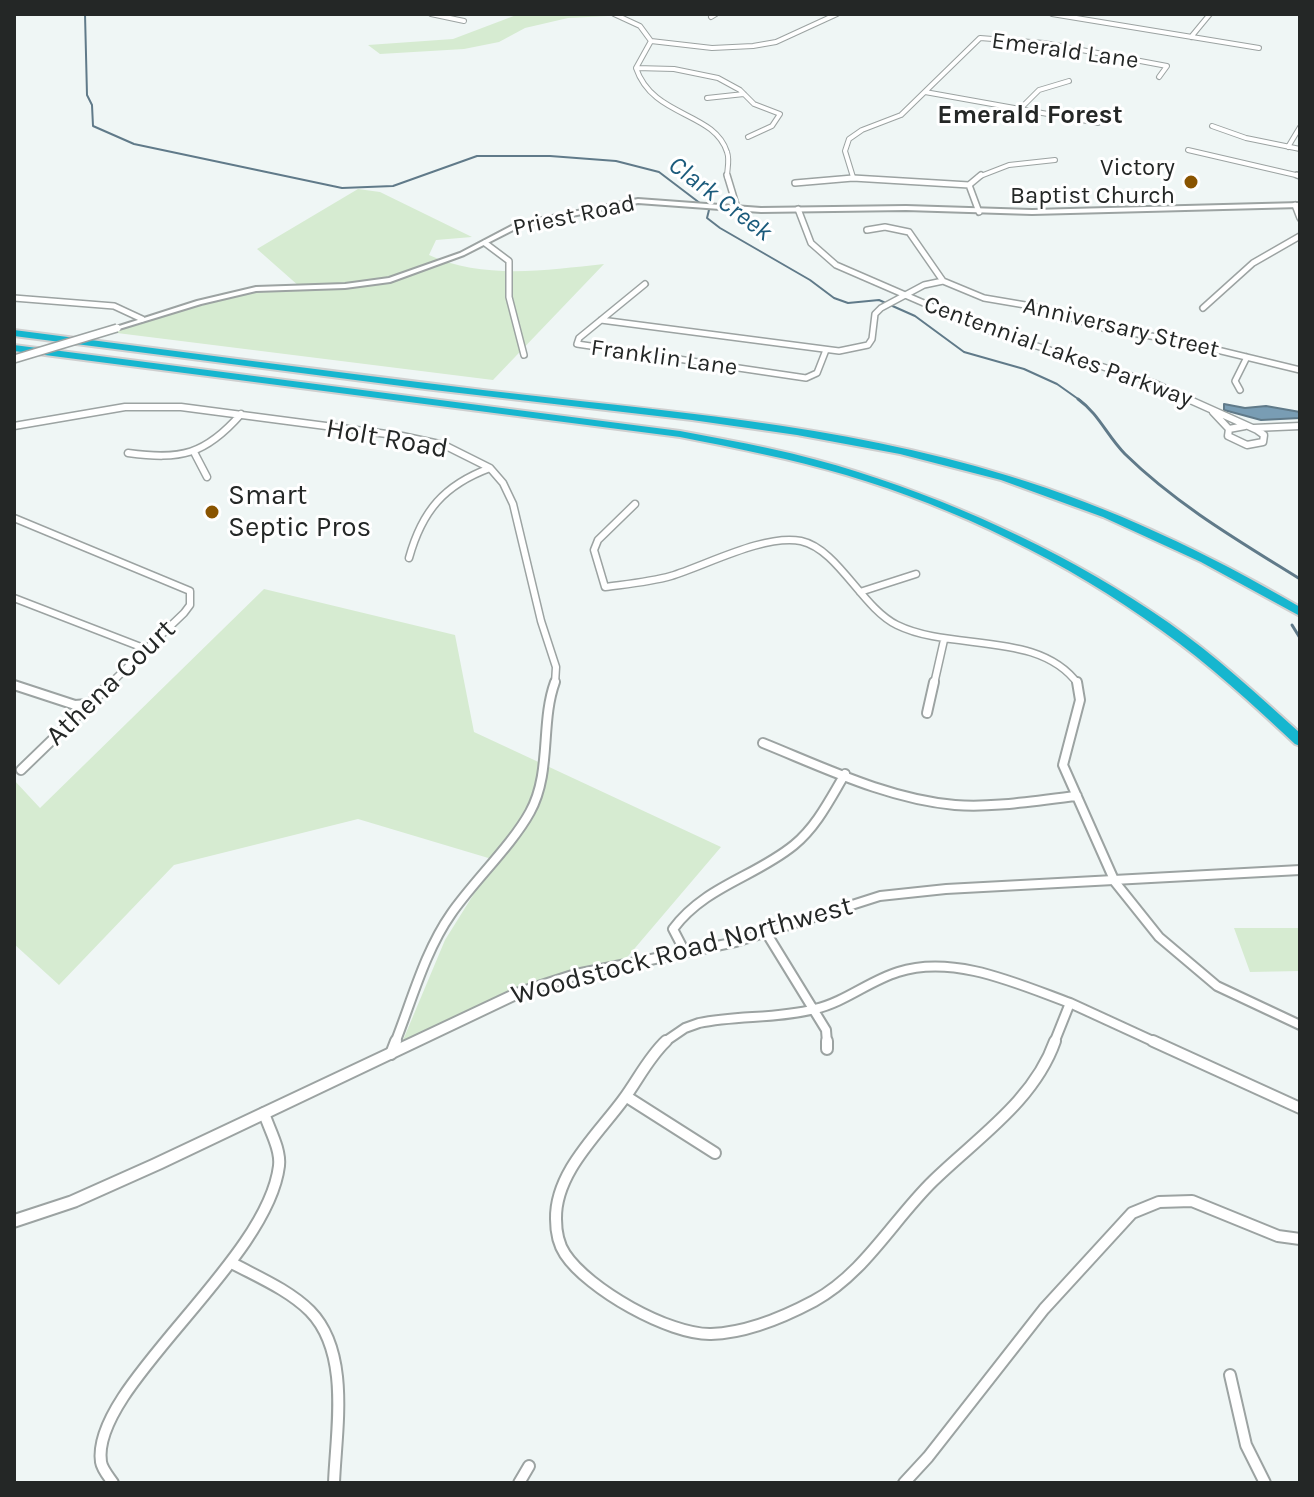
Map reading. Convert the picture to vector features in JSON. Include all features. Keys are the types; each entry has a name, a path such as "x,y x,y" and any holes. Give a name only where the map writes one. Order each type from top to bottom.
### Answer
{"highway":[{"path":"14,333 750,425 900,451 1013,481 1127,522 1210,561 1300,612"},
{"path":"14,348 680,434 769,450 858,474 981,520 1030,543 1110,589 1199,650 1256,698 1300,741"}],"street":[{"path":"431,14 464,21"},
{"path":"614,14 640,26 651,41 712,48 776,42 837,14"},
{"path":"1052,14 1259,48"},
{"path":"1191,37 1210,14"},
{"name":"Emerald Lane","path":"853,178 845,151 849,139 862,130 901,115 980,38 1044,43 1167,66 1159,77"},
{"path":"651,41 636,68 641,84 648,93 722,141 729,157 727,182 737,208"},
{"path":"654,62 660,68"},
{"path":"636,68 660,68 718,78 754,104 775,110 780,118 758,135 748,137"},
{"path":"1019,110 1039,90 1069,81"},
{"path":"925,92 1098,123"},
{"path":"707,98 744,94"},
{"path":"1212,126 1246,138 1300,149"},
{"path":"1288,147 1300,127"},
{"path":"1188,150 1300,176"},
{"path":"795,183 853,178 969,185 994,169 1055,160"},
{"path":"969,185 979,212"},
{"name":"Priest Road","path":"14,359 142,319 256,289 345,286 390,280 433,266 485,243 503,231 534,220 626,202 661,201 737,208 979,212 1298,205"},
{"path":"1298,205 1300,218"},
{"name":"Centennial Lakes Parkway","path":"798,209 811,243 836,265 986,330 1154,383 1245,426"},
{"path":"867,230 893,228 912,234 920,241 935,273 943,281"},
{"path":"1203,308 1219,295 1226,284 1260,258 1300,236"},
{"path":"485,243 509,261 509,297 524,355"},
{"path":"601,320 839,351 868,345 872,339 875,314 886,305 924,285 943,281"},
{"name":"Anniversary Street","path":"943,281 984,298 1037,307 1106,329 1176,340 1300,370"},
{"name":"Franklin Lane","path":"645,284 577,340 579,345 806,378 817,373 826,350"},
{"path":"14,298 114,306 142,319"},
{"path":"1240,390 1235,381 1247,357"},
{"name":"Holt Road","path":"14,426 100,410 145,406 241,414 422,440 444,445 490,468"},
{"name":"Centennial Lakes Parkway","path":"1211,410 1229,429 1230,439 1242,444 1260,444 1265,438"},
{"path":"128,453 155,457 195,454 221,438 241,414"},
{"path":"1229,429 1300,426"},
{"path":"1253,428 1265,438 1285,428"},
{"path":"195,454 207,477"},
{"path":"391,1054 435,941 450,915 530,812 544,771 548,699 555,683 556,667 541,621 513,504 503,483 490,468 468,475 425,510 415,531 409,558"},
{"path":"635,504 598,540 594,550 605,587 660,578 772,544 802,541 820,553 890,621 944,640 1024,650 1062,668 1079,684 1082,704 1064,748 1063,765 1115,882 1159,937 1217,986 1300,1025"},
{"name":"Athena Court","path":"14,518 188,589 191,600 188,610 21,770"},
{"path":"860,592 916,574"},
{"path":"14,598 146,649"},
{"path":"927,713 944,640"},
{"path":"14,685 75,705 93,701"},
{"path":"763,743 917,800 956,805 1002,804 1077,796"},
{"path":"685,952 673,929 684,911 792,846 811,829 845,774"},
{"name":"Woodstock Road Northwest","path":"14,1221 72,1202 517,993 575,975 767,934 818,914 880,896 946,889 1300,870"},
{"path":"767,934 826,1030 827,1049"},
{"path":"1070,1003 1062,1018 1051,1056 1037,1078 984,1135 917,1197 855,1271 818,1299 756,1325 705,1335 669,1325 631,1307 593,1281 564,1253 555,1217 565,1182 597,1133 627,1097 660,1044 687,1027 815,1010 902,970 936,967 971,972 1070,1003 1300,1108"},
{"path":"627,1097 715,1153"},
{"path":"113,1483 101,1462 103,1439 112,1415 133,1383 232,1263 265,1212 279,1163 264,1113"},
{"path":"904,1483 928,1457 1044,1309 1132,1213 1159,1202 1192,1201 1278,1236 1300,1239"},
{"path":"232,1263 312,1313 329,1341 336,1375 334,1483"},
{"path":"1230,1375 1246,1445 1265,1483"},
{"path":"519,1483 529,1466"}],"green space":[{"path":"519,14 648,14 568,18 525,28 499,42 464,49 380,54 368,45 453,39"},
{"path":"358,189 380,192 472,237 436,240 429,255 450,263 515,271 604,264 493,380 109,332 238,295 300,287 257,249"},
{"path":"264,589 455,635 474,732 721,847 618,968 516,996 398,1052 445,940 495,860 358,819 174,865 59,985 14,944 14,780 40,808"},
{"path":"1234,928 1300,928 1300,971 1250,972"}],"water":[{"path":"1224,404 1245,408 1266,406 1300,412 1300,418 1261,420 1224,410"}],"waterway":[{"name":"Clark Creek","path":"85,14 87,95 92,105 93,126 134,144 342,188 393,186 477,156 550,156 616,161 659,172 709,210 707,218 720,228 810,280 834,298 848,303 879,300 915,316 964,352 1024,369 1057,384 1081,401"},
{"name":"Clark Creek","path":"1078,399 1092,411 1125,454 1166,490 1300,579"},
{"name":"Clark Creek","path":"1292,625 1300,638"}],"place":[{"name":"Victory Baptist Church","path":"1191,182"},
{"name":"Smart Septic Pros","path":"212,512"}],"district":[{"name":"Emerald Forest","path":"1030,116"}]}
